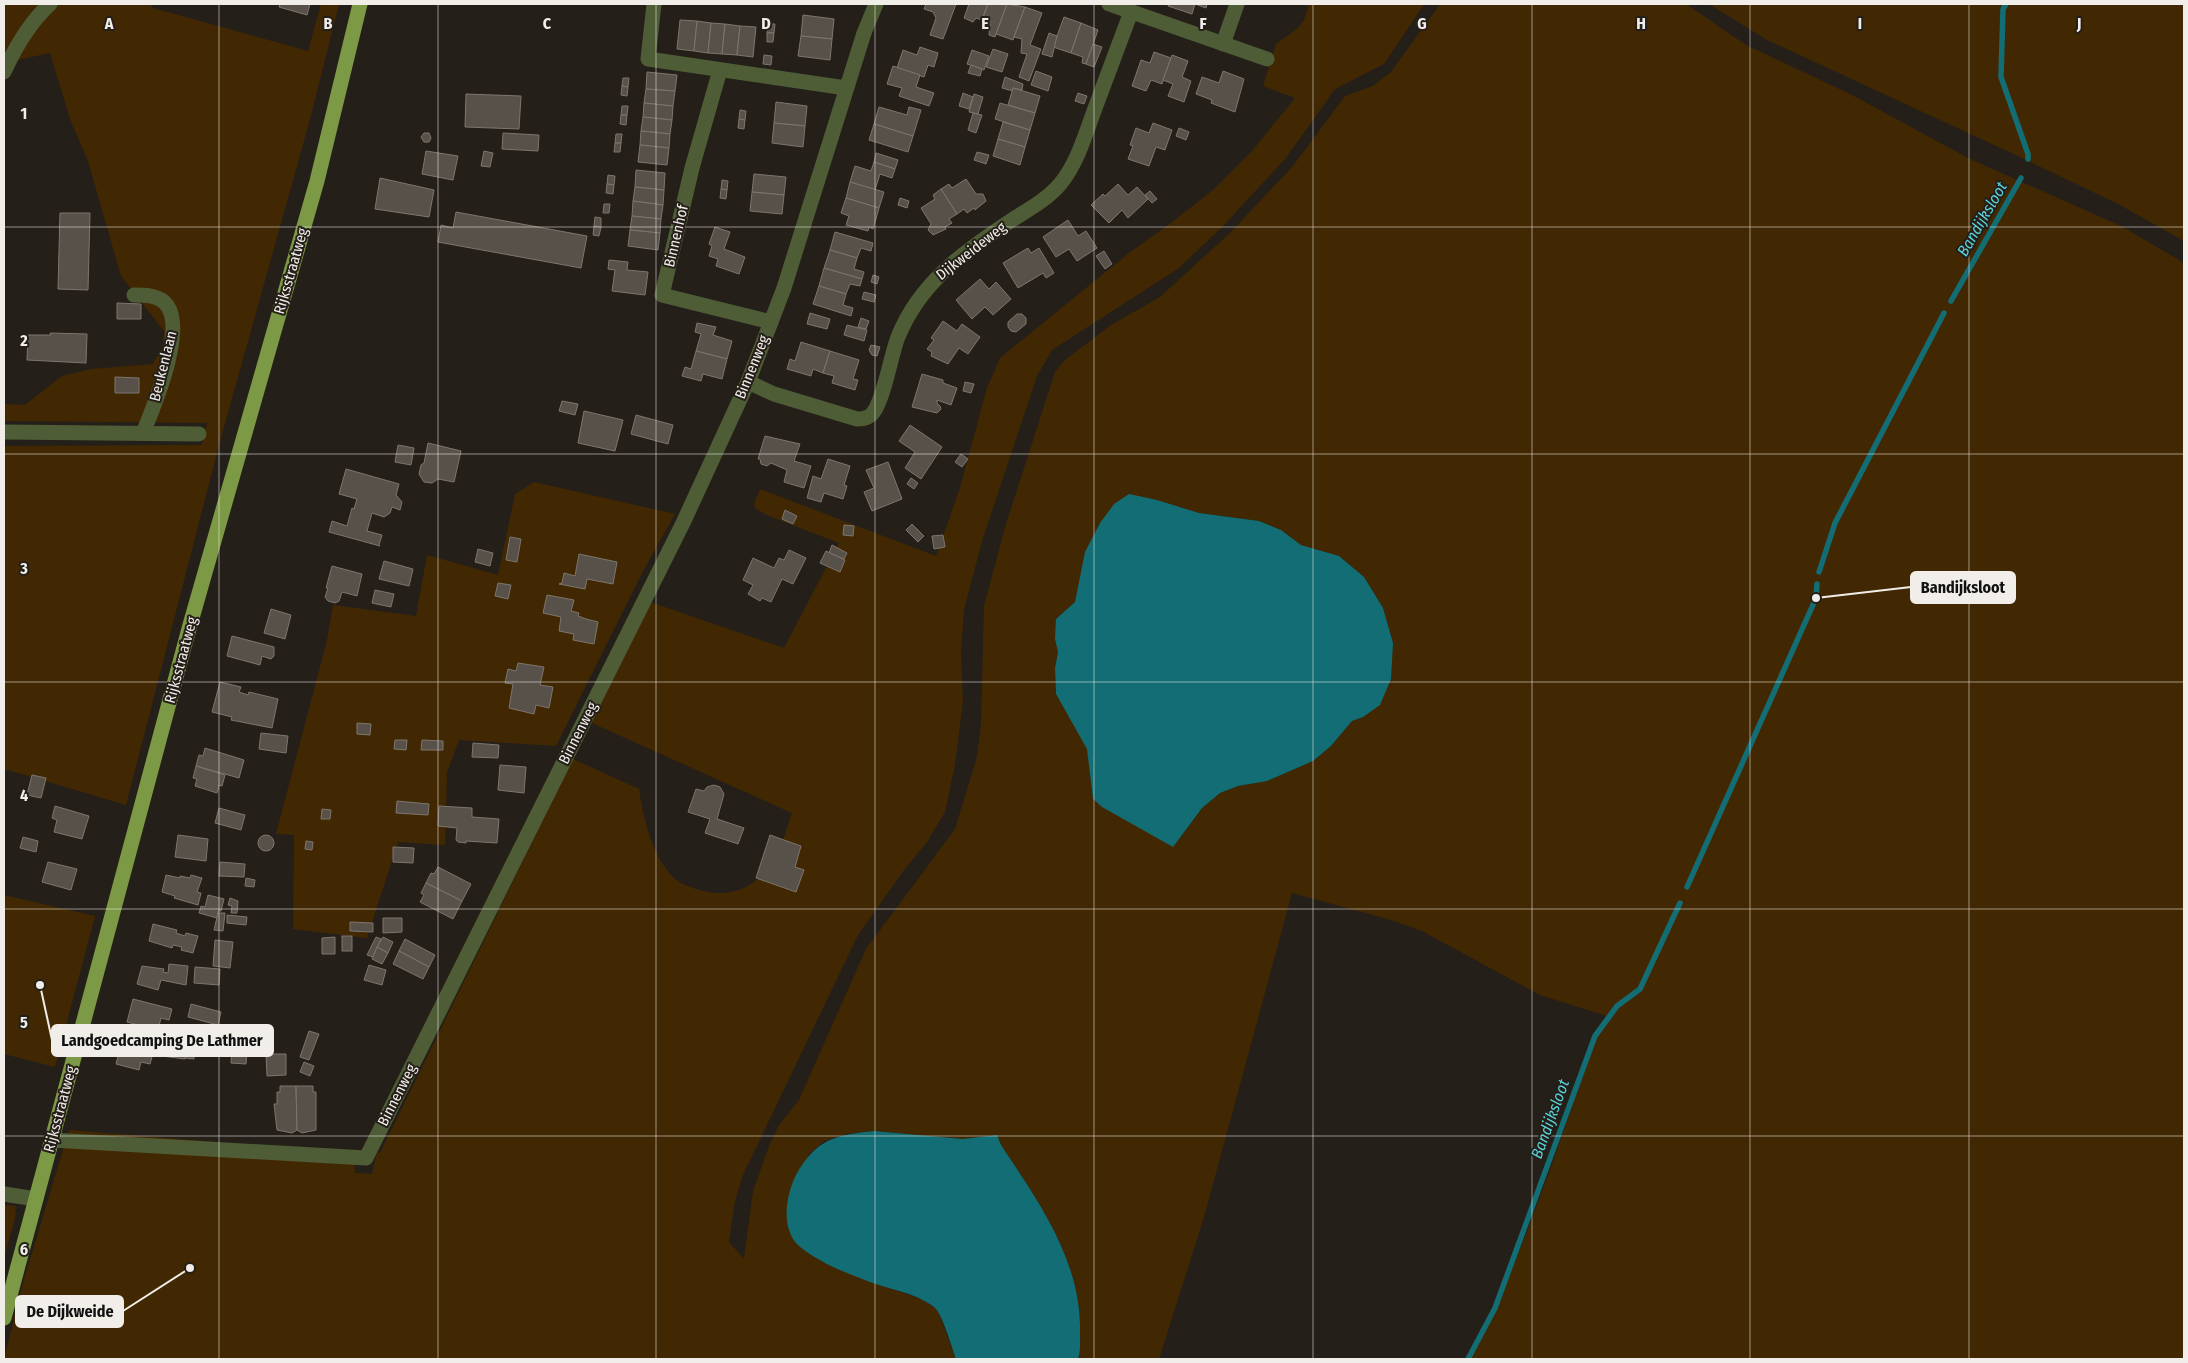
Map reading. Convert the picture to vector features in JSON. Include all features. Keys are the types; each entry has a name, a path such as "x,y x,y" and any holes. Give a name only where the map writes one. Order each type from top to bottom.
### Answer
{"main road":[{"name":"Rijksstraatweg","path":"4,1318 190,625 317,181 360,4"}],"street":[{"path":"4,72 12,55 31,26 50,4"},
{"path":"654,4 648,59 846,88"},
{"name":"Binnenweg","path":"52,1140 366,1158 683,523 748,382 784,288 864,32 876,4"},
{"path":"1109,4 1267,59"},
{"path":"1223,44 1238,4"},
{"name":"Dijkweideweg","path":"748,382 774,394 857,419 865,419 872,415 881,394 901,331 919,298 933,280 947,266 996,230 1048,196 1070,170 1131,12"},
{"name":"Binnenhof","path":"720,70 692,168 662,295 771,322"},
{"name":"Beukenlaan","path":"134,295 150,296 162,300 171,310 174,322 174,333 164,374 143,433"},
{"path":"4,432 199,434"},
{"path":"4,1194 36,1199"}],"shaded area":[{"path":"4,4 150,4 153,8 308,51 321,4 339,4 309,123 219,445 126,805 8,770 4,771 4,446 202,445 207,423 4,421 4,404 25,405 62,376 91,369 153,364 163,346 164,331 121,276 88,161 70,119 50,53 4,63"},
{"path":"1309,4 1424,4 1384,64 1335,89 1285,159 1223,226 1179,268 1052,350 1037,376 982,541 964,610 961,653 963,702 955,764 945,812 927,842 904,870 858,935 742,1177 735,1201 729,1242 744,1259 753,1191 769,1146 779,1125 799,1100 866,949 955,829 977,757 981,724 984,606 1006,524 1055,372 1065,360 1111,325 1160,297 1230,233 1293,166 1345,96 1373,86 1391,72 1440,4 1686,4 1746,45 1852,95 1968,158 2123,227 2184,263 2184,1359 1471,1359 1490,1320 1523,1240 1554,1159 1597,1036 1607,1016 1540,995 1422,931 1391,920 1292,893 1204,1217 1159,1359 1078,1359 1080,1353 1079,1307 1066,1257 1056,1234 1030,1188 1001,1145 997,1135 963,1139 874,1131 846,1134 824,1141 808,1155 823,1261 870,1282 922,1299 937,1309 956,1359 4,1359 23,1283 69,1130 353,1153 355,1173 372,1174 377,1153 380,1153 573,759 639,789 643,811 653,844 663,865 672,877 678,881 707,892 729,892 748,886 765,872 772,863 784,839 792,813 592,723 650,602 784,648 839,543 769,516 756,509 754,504 760,489 936,556 960,488 987,388 1000,358 1129,253 1213,190 1252,151 1295,98 1263,86 1276,44 1299,27 1304,20","holes":["1157,500 1199,513 1259,521 1281,530 1301,545 1339,556 1364,577 1383,608 1393,643 1363,717 1352,721 1331,746 1313,761 1267,781 1238,786 1220,793 1202,808 1173,847 1092,795 1088,749 1056,694 1055,668 1058,651 1056,619 1075,602 1086,552 1100,523"]},
{"path":"1709,4 2184,4 2184,241 2120,205 1767,40"},
{"path":"534,482 675,514 643,571 556,746 459,740 447,772 445,845 398,842 367,938 293,929 294,835 276,834 327,640 333,605 416,616 427,555 498,575 515,494"},
{"path":"4,895 95,916 55,1067 4,1054"},
{"path":"4,1205 16,1206 15,1219 4,1257"}],"water":[{"path":"1129,494 1157,500 1199,513 1259,521 1281,530 1301,545 1339,556 1364,577 1383,608 1393,643 1391,679 1380,705 1363,717 1352,721 1331,746 1313,761 1267,781 1238,786 1220,793 1202,808 1173,847 1102,807 1093,799 1087,749 1056,694 1055,668 1058,652 1055,639 1056,619 1075,602 1085,552 1100,523 1114,504"},
{"path":"874,1131 963,1139 997,1135 1001,1145 1030,1188 1056,1234 1066,1257 1079,1307 1080,1353 1078,1359 956,1359 943,1323 934,1307 919,1298 870,1282 833,1267 815,1258 799,1246 789,1231 787,1212 792,1183 803,1163 819,1146 828,1141 848,1134"}],"building":[{"path":"280,4 310,4 307,15 279,7"},
{"path":"926,4 956,4 943,39 930,35 936,18 933,12 924,9"},
{"path":"969,4 988,4 982,20 976,18 973,22 964,18"},
{"path":"988,4 1007,4 995,37 989,35 990,23 982,20"},
{"path":"1007,4 1025,7 1013,40 996,34"},
{"path":"1169,4 1195,4 1192,14 1168,6"},
{"path":"1195,4 1207,4 1206,8"},
{"path":"1025,7 1042,13 1030,45 1041,49 1029,81 1019,77 1027,54 1021,53 1022,39 1014,37"},
{"path":"803,15 834,19 832,39 801,36"},
{"path":"1064,17 1081,23 1071,53 1053,47"},
{"path":"680,20 697,21 694,51 677,49"},
{"path":"697,21 711,23 708,53 694,51"},
{"path":"711,23 725,24 722,54 708,53"},
{"path":"1081,23 1098,30 1086,64 1082,63 1083,57 1071,53"},
{"path":"725,24 740,26 737,55 722,54"},
{"path":"768,24 775,24 774,33 767,33"},
{"path":"740,26 756,27 753,57 737,55"},
{"path":"767,33 774,33 773,42 767,42"},
{"path":"1049,33 1057,36 1052,57 1042,54"},
{"path":"801,36 832,39 830,60 798,56"},
{"path":"1093,44 1102,47 1094,67 1086,64"},
{"path":"920,47 938,53 934,67 928,65 924,77 897,68 903,50 917,55"},
{"path":"993,49 1008,54 1002,72 986,67"},
{"path":"972,50 989,56 984,70 967,64"},
{"path":"1154,52 1171,58 1162,84 1151,80 1146,91 1132,86 1141,60 1150,63"},
{"path":"764,55 772,56 771,65 763,64"},
{"path":"1172,55 1188,61 1182,77 1191,81 1184,102 1168,96 1173,84 1163,80"},
{"path":"971,65 982,69 980,76 968,73"},
{"path":"893,66 920,75 916,87 934,93 929,106 899,96 902,88 887,84"},
{"path":"1036,71 1052,77 1048,91 1031,85"},
{"path":"1223,71 1244,79 1235,112 1211,103 1212,100 1196,94 1202,77 1219,83"},
{"path":"647,72 677,75 675,91 646,89"},
{"path":"1005,77 1023,84 1022,90 1013,88 1013,91 1002,88"},
{"path":"623,78 629,78 628,87 622,86"},
{"path":"622,86 628,87 627,96 621,95"},
{"path":"1013,88 1040,96 1035,113 1008,105"},
{"path":"646,89 675,91 673,106 644,103"},
{"path":"963,93 973,97 969,109 959,106"},
{"path":"1078,93 1087,96 1084,104 1075,101"},
{"path":"466,94 521,96 519,129 465,127"},
{"path":"974,94 983,97 978,114 969,112"},
{"path":"776,102 807,106 805,126 774,123"},
{"path":"644,103 673,106 672,120 643,117"},
{"path":"1000,103 1035,113 1030,130 995,119"},
{"path":"622,106 628,106 627,115 621,115"},
{"path":"879,107 907,115 909,107 921,110 913,136 874,124"},
{"path":"740,110 746,111 745,120 739,119"},
{"path":"973,113 982,115 976,133 968,130"},
{"path":"621,115 627,115 626,125 620,124"},
{"path":"643,117 672,120 670,134 641,131"},
{"path":"739,119 745,120 744,129 738,128"},
{"path":"1003,122 1030,130 1025,147 998,139"},
{"path":"774,123 805,126 803,147 772,143"},
{"path":"1153,123 1172,130 1165,150 1156,147 1149,166 1128,159 1133,146 1130,145 1136,128 1149,133"},
{"path":"874,124 913,136 908,152 869,140"},
{"path":"1179,128 1189,132 1186,140 1176,136"},
{"path":"641,131 670,134 669,148 640,145"},
{"path":"424,133 429,133 431,138 429,142 424,142 421,137"},
{"path":"503,133 539,135 538,151 502,149"},
{"path":"616,134 622,134 621,143 615,143"},
{"path":"998,139 1025,147 1020,165 993,156"},
{"path":"615,143 621,143 620,152 614,152"},
{"path":"640,145 669,148 667,165 638,162"},
{"path":"426,151 458,156 453,180 422,174"},
{"path":"484,151 493,153 490,167 481,166"},
{"path":"977,152 989,155 986,164 974,160"},
{"path":"876,153 898,160 895,169 874,162"},
{"path":"874,162 895,169 892,178 880,174 875,190 850,182 855,166 871,171"},
{"path":"636,170 665,173 664,190 635,187"},
{"path":"754,174 786,177 784,195 752,192"},
{"path":"608,175 615,176 614,185 607,184"},
{"path":"380,178 434,190 429,217 375,209"},
{"path":"966,179 976,194 983,194 986,201 975,210 974,208 967,213 964,209 957,214 941,189 949,184 952,188"},
{"path":"722,180 728,181 727,190 721,189"},
{"path":"850,182 884,192 879,208 846,198"},
{"path":"607,184 614,185 613,194 606,193"},
{"path":"1118,184 1128,195 1137,187 1148,199 1128,218 1122,210 1109,223 1091,205"},
{"path":"635,187 664,190 663,205 633,201"},
{"path":"721,189 727,190 726,199 720,198"},
{"path":"941,189 957,214 949,219 952,223 945,227 946,229 933,235 928,230 931,224 921,208 935,199 933,195"},
{"path":"1150,191 1157,199 1152,203 1145,195"},
{"path":"752,192 784,195 782,214 750,211"},
{"path":"846,198 879,208 873,229 869,227 868,231 846,225 849,216 841,213"},
{"path":"900,198 909,201 907,208 898,205"},
{"path":"633,201 663,205 661,219 632,216"},
{"path":"604,204 610,204 609,213 603,213"},
{"path":"456,212 587,236 581,268 438,242 441,225 453,228"},
{"path":"60,213 90,213 88,290 58,289"},
{"path":"632,216 661,219 660,233 630,230"},
{"path":"595,217 601,218 601,227 594,226"},
{"path":"1068,220 1078,236 1086,231 1097,248 1077,261 1069,249 1056,257 1043,237"},
{"path":"594,226 601,227 599,236 593,235"},
{"path":"715,227 730,232 724,249 745,257 739,274 716,266 718,259 709,256 712,246 709,244"},
{"path":"630,230 660,233 658,250 628,246"},
{"path":"835,232 873,243 871,251 861,248 857,258 830,250"},
{"path":"1028,248 1031,253 1039,248 1054,273 1046,278 1043,273 1018,288 1003,263"},
{"path":"830,250 857,258 854,269 864,272 862,279 824,268"},
{"path":"1104,251 1112,264 1105,269 1096,256"},
{"path":"609,260 628,262 627,270 648,272 645,295 612,291 615,270 608,269"},
{"path":"824,268 862,279 860,286 850,284 846,294 819,286"},
{"path":"873,275 879,277 877,284 871,282"},
{"path":"980,279 989,289 996,282 1011,299 993,315 985,307 972,319 956,300"},
{"path":"819,286 846,294 843,305 853,308 851,316 813,304"},
{"path":"864,292 876,295 874,302 862,299"},
{"path":"117,303 141,304 141,319 117,319"},
{"path":"810,313 830,319 827,329 807,324"},
{"path":"1017,314 1022,314 1026,318 1026,324 1016,332 1011,331 1008,327 1008,322"},
{"path":"861,318 869,321 866,329 858,327"},
{"path":"943,321 957,331 962,324 980,337 968,354 959,348 948,364 931,356 932,352 927,349 934,340 931,338"},
{"path":"697,323 716,327 713,335 732,341 727,359 696,351 701,334 695,332"},
{"path":"847,325 867,330 864,341 844,335"},
{"path":"50,333 87,334 86,363 27,360 28,335 51,335"},
{"path":"801,342 830,351 823,373 813,369 811,376 787,369 790,359 795,361"},
{"path":"871,345 880,347 877,356 872,355 869,350"},
{"path":"696,351 727,359 722,379 703,374 701,381 682,376 685,367 691,369"},
{"path":"830,351 859,360 853,379 858,380 855,390 832,383 834,376 823,373"},
{"path":"922,374 943,380 943,383 957,388 951,405 937,400 941,409 937,413 912,407"},
{"path":"115,377 139,378 139,393 115,393"},
{"path":"965,382 974,384 971,393 963,391"},
{"path":"562,401 578,404 575,415 559,411"},
{"path":"584,411 623,420 615,451 578,443"},
{"path":"636,415 673,425 668,444 631,434"},
{"path":"910,425 942,447 921,479 905,468 915,452 899,441"},
{"path":"765,436 800,444 794,461 811,466 804,488 784,482 787,470 771,463 767,466 761,464 760,459 758,459"},
{"path":"428,443 461,451 454,482 438,479 432,483 424,482 419,474 421,465 424,463"},
{"path":"398,445 414,448 411,465 395,462"},
{"path":"961,454 968,459 962,467 955,462"},
{"path":"828,459 850,466 844,485 847,486 843,499 824,493 821,502 807,498 813,476 821,479"},
{"path":"888,462 902,499 872,511 864,492 874,488 866,470"},
{"path":"346,469 399,484 396,495 402,502 400,510 392,507 390,513 384,517 372,513 367,531 382,535 380,546 329,532 332,521 347,526 352,508 354,509 357,499 339,494"},
{"path":"911,478 918,483 914,489 907,484"},
{"path":"785,510 797,516 793,524 782,519"},
{"path":"912,524 924,536 918,542 906,530"},
{"path":"844,525 854,526 853,536 843,535"},
{"path":"943,535 945,547 934,549 932,536"},
{"path":"510,537 521,539 517,562 506,560"},
{"path":"832,545 847,553 844,559 829,553"},
{"path":"478,549 493,553 490,566 475,562"},
{"path":"789,550 806,558 793,584 782,579 771,602 762,598 760,601 748,594 753,585 743,580 753,558 774,568 779,558 784,560"},
{"path":"826,551 845,560 840,572 820,563"},
{"path":"579,554 617,562 613,584 587,579 585,589 559,584 562,583 564,573 575,576"},
{"path":"384,561 413,569 409,586 379,579"},
{"path":"332,566 362,574 357,596 342,592 339,601 335,603 328,601 325,597 328,588 326,588"},
{"path":"498,583 511,585 508,599 495,596"},
{"path":"375,590 394,594 391,607 372,603"},
{"path":"547,595 574,600 571,611 579,613 578,616 598,622 594,644 573,640 574,634 559,631 561,617 543,613"},
{"path":"271,609 291,615 285,639 264,633"},
{"path":"232,636 274,647 274,656 271,659 262,656 260,665 227,656"},
{"path":"518,663 544,667 540,685 553,687 549,708 536,705 534,714 509,708 513,684 505,683 508,669 516,671"},
{"path":"220,682 241,687 239,692 248,695 249,692 278,699 272,728 231,720 232,717 212,712"},
{"path":"357,723 371,724 370,735 357,734"},
{"path":"261,733 288,736 286,753 259,749"},
{"path":"395,740 407,740 406,750 394,749"},
{"path":"422,740 443,741 443,750 421,750"},
{"path":"473,743 499,745 498,758 472,757"},
{"path":"205,748 244,760 239,778 196,766 199,755 203,756"},
{"path":"500,765 526,767 524,793 498,790"},
{"path":"196,766 225,775 222,786 219,785 217,793 195,786 197,779 193,778"},
{"path":"32,775 46,778 41,798 27,795"},
{"path":"714,785 720,787 724,794 717,819 744,828 738,844 705,833 710,819 688,812 696,789 704,791 707,787"},
{"path":"397,801 429,804 428,815 396,813"},
{"path":"55,806 89,816 82,839 54,832 57,820 52,818"},
{"path":"439,806 472,808 472,817 499,819 497,843 458,842 456,840 457,828 438,826"},
{"path":"219,808 245,815 241,830 215,823"},
{"path":"322,809 331,810 330,819 321,819"},
{"path":"178,835 208,839 206,861 175,857"},
{"path":"266,835 274,843 266,851 258,843"},
{"path":"770,835 801,846 795,867 804,870 796,892 756,878"},
{"path":"23,837 38,841 36,852 20,848"},
{"path":"306,841 313,842 312,850 305,849"},
{"path":"393,847 414,848 413,863 393,862"},
{"path":"48,862 77,869 71,890 42,882"},
{"path":"220,862 245,864 244,877 219,876"},
{"path":"438,867 471,884 462,901 426,883 431,873 434,874"},
{"path":"166,875 190,878 191,875 202,878 197,892 201,893 198,905 174,898 175,896 162,892"},
{"path":"246,878 255,880 254,887 245,886"},
{"path":"426,883 462,901 453,919 420,902 424,895 421,893"},
{"path":"208,895 224,899 217,918 199,913 201,906 205,907"},
{"path":"230,898 238,901 237,913 231,913 232,906 228,905"},
{"path":"218,913 225,913 223,931 214,930"},
{"path":"227,915 247,917 246,925 227,923"},
{"path":"383,918 402,918 402,932 383,933"},
{"path":"350,922 373,923 373,932 350,931"},
{"path":"153,924 177,930 176,933 185,936 186,933 198,936 193,953 181,950 182,947 173,945 172,948 149,941"},
{"path":"342,936 352,936 352,951 342,951"},
{"path":"335,937 335,954 322,954 322,938"},
{"path":"376,937 381,939 373,957 367,955"},
{"path":"383,937 393,942 388,953 377,947"},
{"path":"405,939 435,955 429,967 399,951"},
{"path":"215,940 233,942 230,968 213,966"},
{"path":"377,947 388,953 382,964 372,959"},
{"path":"399,951 429,967 423,979 393,964"},
{"path":"169,964 188,966 186,985 161,980 158,990 137,984 142,966 164,969 163,972 168,973"},
{"path":"369,965 386,970 382,985 364,980"},
{"path":"195,967 220,969 219,985 194,983"},
{"path":"133,999 172,1009 169,1020 161,1018 158,1030 127,1022"},
{"path":"191,1004 221,1012 218,1025 188,1017"},
{"path":"309,1031 319,1034 309,1060 300,1057"},
{"path":"164,1043 187,1046 185,1059 162,1056"},
{"path":"121,1045 153,1053 150,1064 141,1062 139,1070 116,1064"},
{"path":"187,1046 195,1047 194,1059 185,1058"},
{"path":"232,1051 247,1052 246,1064 231,1063"},
{"path":"266,1054 286,1054 286,1075 267,1076"},
{"path":"304,1062 314,1066 310,1076 300,1072"},
{"path":"280,1086 296,1086 297,1130 292,1133 277,1130 274,1104 277,1104 277,1092 280,1092"},
{"path":"296,1086 313,1086 313,1092 316,1092 316,1130 302,1133 297,1130"}],"waterway":[{"name":"Bandijksloot","path":"2006,4 2003,9 2001,77 2028,154 2028,159"},
{"name":"Bandijksloot","path":"1951,301 2021,178"},
{"name":"Bandijksloot","path":"1819,572 1835,523 1944,313"},
{"name":"Bandijksloot","path":"1687,887 1816,598 1817,584"},
{"name":"Bandijksloot","path":"1468,1359 1495,1308 1595,1036 1617,1006 1640,989 1680,903"}],"place":[{"name":"Bandijksloot","path":"1816,598"},
{"name":"Landgoedcamping De Lathmer","path":"40,985"},
{"name":"De Dijkweide","path":"190,1268"}]}
